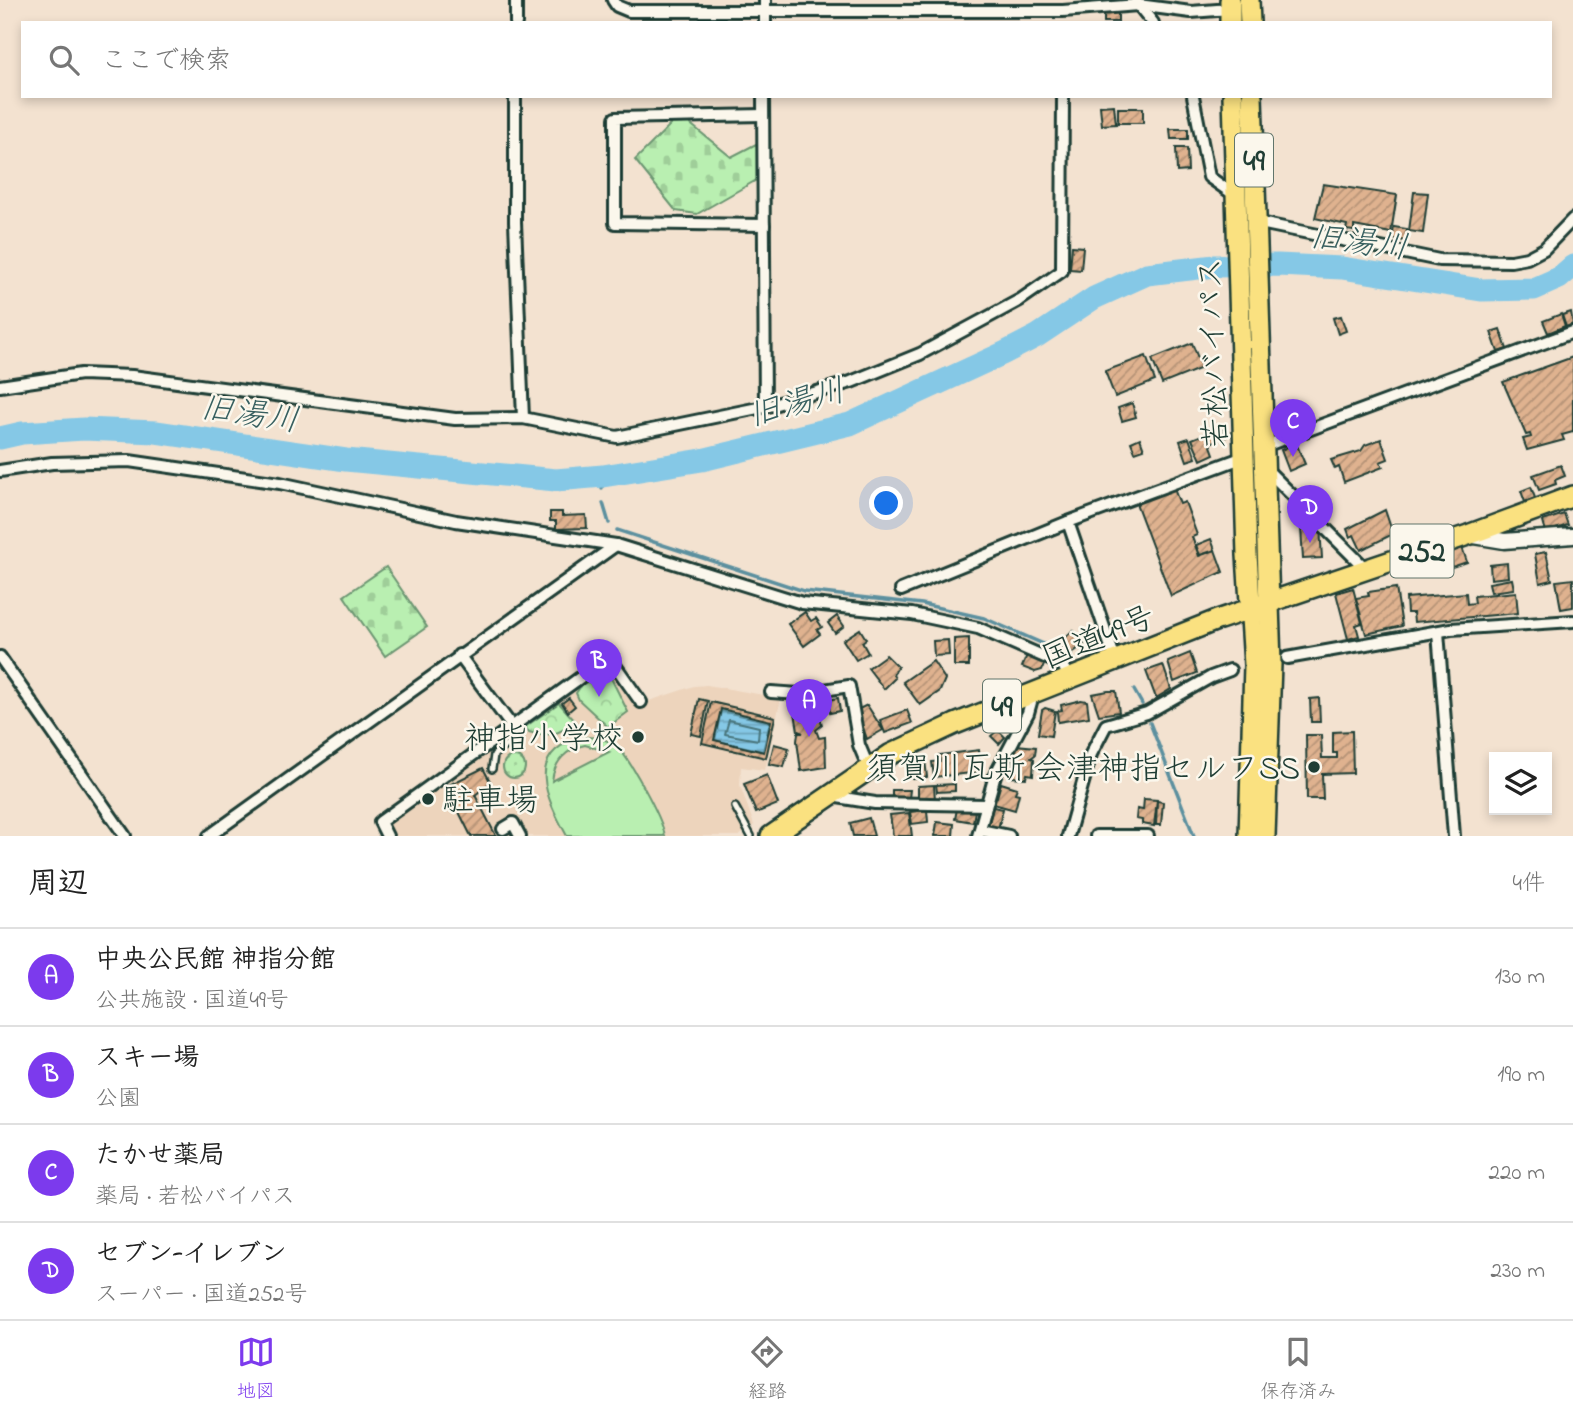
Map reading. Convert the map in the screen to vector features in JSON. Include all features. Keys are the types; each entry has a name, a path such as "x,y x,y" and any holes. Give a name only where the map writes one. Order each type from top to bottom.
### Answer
{"highway":[{"path":"1249,0 1250,21"},
{"name":"若松バイパス","path":"1233,98 1236,197 1253,223"},
{"name":"若松バイパス","path":"1249,836 1254,665 1244,457 1253,223 1252,98"},
{"name":"若松バイパス","path":"1250,311 1263,457 1270,601 1269,760 1265,836"},
{"name":"252","path":"1270,601 1468,535 1573,496"},
{"name":"国道49号","path":"771,836 891,754 955,724 1270,601"}],"main road":[{"path":"1468,535 1504,541 1573,536"}],"street":[{"path":"516,0 516,21"},
{"path":"613,0 617,6 629,11 765,5 1063,17 1136,2 1191,12 1230,11"},
{"path":"1136,2 1151,21"},
{"path":"515,98 515,222 523,418"},
{"path":"764,98 765,407"},
{"path":"0,386 81,373 132,376 455,419 523,418 617,437 765,407 851,382 920,354 1020,300 1062,271 1063,98"},
{"path":"1193,98 1209,177 1236,197"},
{"path":"763,115 615,118 615,223 764,225"},
{"path":"1253,223 1439,260 1511,261 1527,258 1544,249 1573,219"},
{"path":"1366,569 1263,457 1573,332"},
{"path":"901,590 1068,522 1244,457"},
{"path":"0,471 52,463 129,461 280,482 362,498 456,521 616,545 802,603 912,614 978,628 1063,665 1069,680"},
{"path":"1068,522 1116,662"},
{"path":"209,836 616,545"},
{"path":"1287,658 1438,632 1573,621"},
{"path":"1438,632 1454,836"},
{"path":"459,655 514,729"},
{"path":"0,657 125,836"},
{"path":"387,836 380,822 514,729 606,659 612,661 641,702"},
{"path":"1068,836 1091,754 1106,725 1147,713 1211,677 1230,670"},
{"path":"771,692 799,694 849,686 859,745 869,769"},
{"path":"1009,836 979,833 995,775 1028,713 1032,695"},
{"path":"829,796 875,803 986,806"},
{"path":"503,829 513,823 520,836"},
{"path":"1096,836 1148,836"}],"lane":[{"path":"492,769 494,755 519,736 514,729"},
{"path":"735,807 751,836"}],"shaded area":[{"name":"神指小学校","path":"604,665 611,667 646,702 694,686 707,685 781,698 765,770 741,767 740,785 754,825 739,836 392,836 386,823"}],"green space":[{"path":"674,121 688,122 731,157 760,142 760,178 697,214 676,211 635,160"},
{"path":"386,567 427,627 385,656 344,596"},
{"path":"607,670 628,712 608,727 579,700 576,693 583,683"},
{"path":"559,703 575,721 554,734 529,732 525,727"},
{"path":"588,737 604,739 615,745 644,788 665,836 567,836 552,806 545,778 546,764 553,753 565,744","holes":["585,745 609,752 552,781 558,762 572,750"]},
{"path":"514,756 524,763 525,767 518,777 514,778 504,771 503,767 510,757"}],"water":[{"path":"721,711 770,722 763,751 715,740"}],"building":[{"path":"1104,12 1118,13 1118,21 1104,21"},
{"path":"1114,105 1116,124 1102,125 1100,106"},
{"path":"1118,108 1143,108 1143,123 1118,123"},
{"path":"1170,129 1188,129 1188,139 1171,139"},
{"path":"1176,148 1187,148 1188,171 1177,172"},
{"path":"1323,184 1397,195 1391,233 1354,226 1354,231 1346,230 1347,225 1315,218"},
{"path":"1414,192 1428,193 1423,233 1409,231"},
{"path":"1394,227 1407,229 1406,241 1392,239"},
{"path":"1072,246 1083,247 1081,270 1070,269"},
{"path":"1571,312 1573,324 1566,327 1562,315"},
{"path":"1561,314 1565,326 1548,333 1543,321"},
{"path":"1341,316 1346,331 1338,334 1333,318"},
{"path":"1500,329 1507,349 1498,352 1491,332"},
{"path":"1192,343 1202,368 1162,384 1152,359"},
{"path":"1146,356 1155,381 1115,397 1105,371"},
{"path":"1573,357 1573,432 1562,435 1564,440 1527,450 1523,439 1531,437 1530,434 1526,435 1503,382"},
{"path":"1132,403 1136,417 1122,421 1118,408"},
{"path":"1222,427 1226,437 1210,443 1214,454 1201,460 1192,439"},
{"path":"1140,438 1144,449 1135,452 1131,442"},
{"path":"1189,438 1196,458 1187,461 1180,441"},
{"path":"1381,439 1388,459 1380,462 1383,467 1344,482 1339,467 1335,469 1331,460 1361,451 1365,445"},
{"path":"1296,443 1305,464 1289,471 1281,450"},
{"path":"1561,465 1565,476 1555,480 1556,484 1539,490 1533,475"},
{"path":"1531,487 1535,498 1525,502 1521,491"},
{"path":"1174,489 1180,504 1185,502 1197,535 1192,537 1199,556 1215,550 1223,572 1171,596 1136,503"},
{"path":"1385,510 1393,534 1361,550 1354,535 1350,537 1347,529"},
{"path":"550,512 562,512 562,516 586,515 587,528 556,529 556,521 550,521"},
{"path":"1564,514 1568,525 1546,532 1543,521"},
{"path":"1320,527 1322,558 1303,559 1301,528"},
{"path":"1211,539 1215,550 1200,555 1196,545"},
{"path":"1462,547 1467,562 1452,567 1447,553"},
{"path":"1546,552 1552,580 1540,583 1535,554"},
{"path":"1507,563 1508,577 1491,579 1490,565"},
{"path":"1512,579 1514,589 1491,592 1489,583"},
{"path":"1573,579 1573,607 1561,609 1556,581"},
{"path":"1353,588 1362,623 1356,625 1359,636 1348,639 1336,593"},
{"path":"1396,588 1402,626 1366,634 1356,598 1369,596 1368,592"},
{"path":"1516,592 1518,613 1414,622 1413,613 1407,613 1406,598 1466,593 1467,604 1475,603 1474,596"},
{"path":"805,612 811,621 816,618 822,627 817,630 820,634 804,646 788,624"},
{"path":"837,616 844,626 835,633 828,623"},
{"path":"860,629 866,639 862,642 868,653 856,660 843,640"},
{"path":"1073,630 1084,644 1071,654 1059,644"},
{"path":"969,638 969,666 954,666 954,639"},
{"path":"948,640 949,655 934,656 933,641"},
{"path":"1190,653 1197,673 1174,682 1168,662"},
{"path":"886,655 898,667 893,675 895,678 884,689 868,668"},
{"path":"1027,655 1045,662 1042,670 1035,672 1022,667"},
{"path":"933,661 945,679 940,691 920,705 903,682"},
{"path":"1163,665 1171,689 1156,698 1146,671"},
{"path":"1116,691 1119,712 1099,715 1092,694"},
{"path":"569,698 575,706 568,712 562,703"},
{"path":"838,698 840,711 830,713 828,700"},
{"path":"1319,698 1320,722 1311,722 1310,699"},
{"path":"699,699 708,701 701,736 691,734"},
{"path":"1087,701 1089,717 1058,722 1057,711 1062,710 1061,705"},
{"path":"711,702 775,717 766,758 702,743","holes":["721,709 771,721 764,752 714,740"]},
{"path":"814,703 816,716 820,716 822,725 816,730 819,738 825,737 826,767 801,771 797,741 798,733 803,733 798,731 794,706"},
{"path":"867,705 883,730 867,739 857,710"},
{"path":"1045,708 1055,711 1051,736 1038,734 1042,710"},
{"path":"907,710 912,723 885,733 880,720"},
{"path":"998,730 1005,737 999,744 991,736"},
{"path":"1352,731 1353,773 1322,774 1323,799 1307,799 1306,735 1321,735 1322,758 1337,758 1337,753 1333,753 1333,732"},
{"path":"774,744 789,748 784,767 769,764"},
{"path":"1016,745 1036,747 1035,755 1031,758 1034,759 1033,775 1027,774 1026,778 1011,777"},
{"path":"979,750 981,772 934,777 932,762 940,761 939,755"},
{"path":"925,760 927,777 913,779 911,762"},
{"path":"483,768 491,783 475,795 496,836 471,836 458,810 452,812 447,802 455,797 449,785"},
{"path":"767,775 778,804 756,813 744,784"},
{"path":"1001,783 1017,788 1015,793 1019,794 1015,810 990,803 992,795 997,797"},
{"path":"955,784 955,791 937,792 936,785"},
{"path":"934,785 935,800 918,800 918,786"},
{"path":"892,790 910,790 909,798 892,798"},
{"path":"1144,799 1157,800 1154,826 1142,824 1142,820 1136,819 1137,809 1143,810"},
{"path":"1157,801 1163,802 1161,825 1156,825"},
{"path":"993,807 1003,809 998,829 988,826"},
{"path":"957,809 975,811 973,822 955,819"},
{"path":"927,810 928,822 912,824 910,812"},
{"path":"909,813 912,836 893,836 890,815"},
{"path":"869,818 874,836 853,836 850,823"},
{"path":"937,822 954,824 953,836 935,836"}],"waterway":[{"name":"旧湯川","path":"0,438 22,433 84,429 156,432 346,460 556,480 603,476 702,460 850,424 1004,353 1037,336 1094,298 1147,274 1215,266 1342,268 1481,290 1534,289 1559,278 1573,266"},
{"path":"602,476 602,488"},
{"path":"603,503 609,523"},
{"path":"617,530 804,591 922,604 984,618 1071,656"},
{"path":"1134,690 1142,704"},
{"path":"1150,723 1194,836"}],"place":[{"name":"たかせ薬局","path":"1293,457"},
{"name":"セブン-イレブン","path":"1310,543"},
{"name":"スキー場","path":"599,697"},
{"name":"神指小学校","path":"638,737"},
{"name":"中央公民館 神指分館","path":"809,737"},
{"name":"須賀川瓦斯 会津神指セルフSS","path":"1314,767"},
{"name":"駐車場","path":"428,799"}]}
